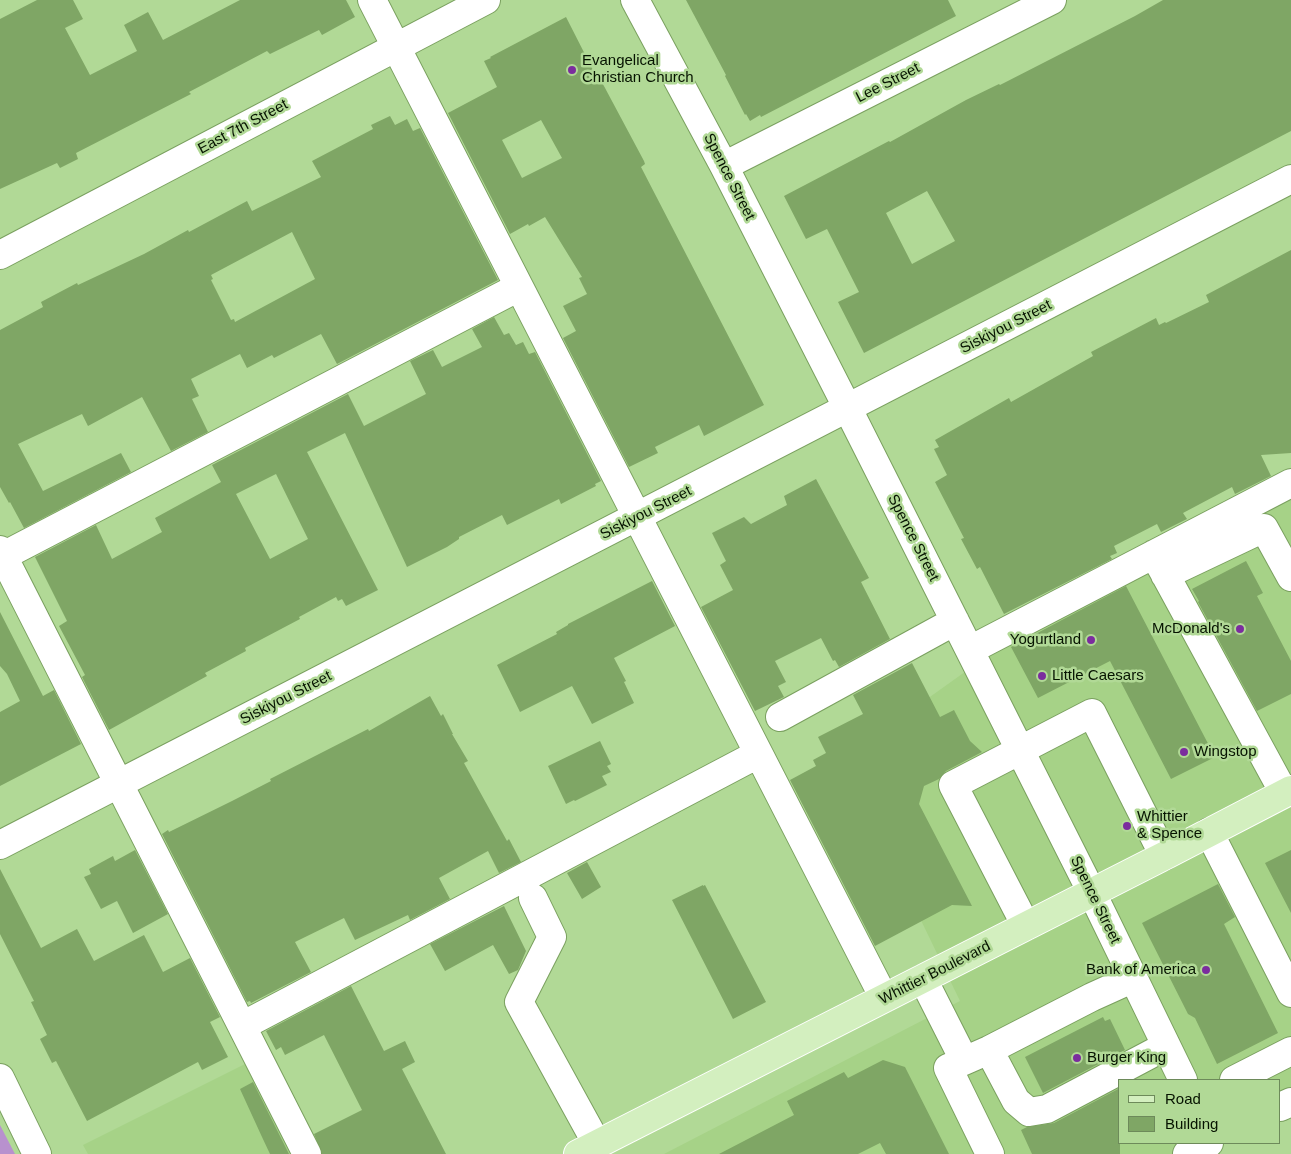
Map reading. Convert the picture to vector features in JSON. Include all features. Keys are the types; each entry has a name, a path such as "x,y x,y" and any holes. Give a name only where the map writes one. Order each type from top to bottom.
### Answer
{"main road":[{"name":"Whittier Boulevard","path":"587,1149 1287,792"}],"street":[{"path":"372,0 884,998"},
{"name":"East 7th Street","path":"0,255 486,0"},
{"name":"Spence Street","path":"635,0 724,166 848,409 1092,893 1182,1079"},
{"name":"Lee Street","path":"724,166 1052,0"},
{"name":"Siskiyou Street","path":"0,846 1291,179"},
{"path":"307,1154 1,553 519,287"},
{"path":"1160,565 1291,483"},
{"path":"970,650 1160,565 1264,528 1291,578"},
{"path":"1160,565 1287,792"},
{"path":"780,717 955,621"},
{"path":"1026,926 953,785 1092,713 1164,856"},
{"path":"242,1026 758,754"},
{"path":"1209,832 1291,993"},
{"path":"533,898 552,937 519,1002 587,1149"},
{"path":"923,978 964,1060"},
{"path":"990,1154 948,1068 989,1050 1092,997 1134,978"},
{"path":"989,1050 1016,1101 1029,1112 1047,1109 1166,1046"},
{"path":"1236,1079 1291,1051"},
{"path":"0,1078 37,1154"},
{"path":"1187,1154 1207,1144"}],"shaded area":[{"path":"1291,495 1291,1107 1281,1112 1281,1079 1118,1079 1118,1144 1217,1144 1197,1154 664,1154 960,1001 843,759 1011,639"},
{"path":"249,1062 299,1154 88,1154 83,1145"},
{"path":"0,1125 15,1154 0,1154"}],"building":[{"path":"37,0 73,0 83,19 65,28 90,75 137,51 124,25 148,12 163,40 240,0 346,0 355,17 322,35 319,30 270,54 267,51 189,92 191,94 76,153 78,159 60,168 57,163 0,189 0,19"},
{"path":"686,0 948,0 956,16 750,121 745,115"},
{"path":"1163,0 1291,0 1291,131 864,353 838,302 859,292 827,229 806,239 784,196 890,142 966,100 1000,85","holes":["927,191 955,241 912,264 886,213"]},
{"path":"566,17 595,74 597,73 644,161 645,164 641,167 764,405 704,436 699,425 655,447 658,453 629,467 563,338 576,331 563,306 587,294 579,278 582,277 545,217 510,234 448,113 497,87 484,61","holes":["541,120 562,158 522,178 502,140"]},
{"path":"390,116 395,125 407,119 413,131 420,128 498,280 337,364 321,334 274,358 272,355 247,368 240,354 191,379 199,396 192,399 208,432 171,451 142,397 88,426 82,414 18,444 43,491 121,453 131,472 24,528 0,487 0,330 43,307 41,302 77,283 78,285 144,254 247,201 252,211 321,177 312,161 373,129 371,125","holes":["292,232 315,279 235,322 234,319 231,320 211,280 213,279 211,275"]},
{"path":"1291,250 1291,453 1261,455 1271,476 1235,494 1232,487 1183,513 1187,519 1161,532 1157,524 1114,546 1117,553 1110,556 1112,559 1004,614 980,567 977,569 961,539 964,538 935,482 947,475 934,449 939,447 935,440 1009,398 1011,402 1093,356 1091,352 1156,318 1159,325 1166,323 1209,302 1206,295"},
{"path":"494,317 504,335 509,333 516,345 523,342 529,354 535,352 601,481 595,484 596,486 561,504 559,499 507,525 502,515 459,537 459,539 447,547 407,567 345,433 307,452 378,590 346,606 342,599 338,601 336,597 299,617 300,619 245,648 246,651 205,673 207,676 109,730 82,677 85,675 59,626 67,621 35,557 96,525 112,559 162,532 155,518 221,482 212,465 348,394 364,426 426,394 410,361 433,350 442,367 482,347 472,329","holes":["276,474 308,539 270,559 236,494"]},
{"path":"816,479 869,578 861,582 890,639 839,667 835,660 833,661 821,638 775,661 786,682 778,686 784,697 755,711 701,607 733,590 720,565 726,561 712,533 744,517 751,524 787,505 784,496"},
{"name":"McDonald's","path":"1246,561 1263,593 1257,596 1291,661 1291,694 1257,711 1192,589"},
{"path":"652,581 675,626 614,658 626,681 624,682 634,703 592,724 572,686 520,712 497,665 557,634 556,632 568,624"},
{"path":"1126,586 1215,757 1171,779 1110,661 1038,698 1011,647"},
{"path":"0,612 43,696 54,690 81,744 0,786 0,712 20,701 7,674 0,666"},
{"path":"912,663 940,717 954,710 970,741 982,752 946,771 939,779 924,786 919,804 972,906 952,905 875,946 790,780 816,766 813,760 826,753 818,737 863,714 853,695"},
{"path":"430,696 441,716 443,714 468,761 464,763 507,841 509,839 521,862 499,873 488,851 439,878 450,899 410,920 408,915 355,940 344,918 295,942 311,972 251,1003 250,1001 247,1002 162,834 232,801 271,781 270,779 368,729 369,731"},
{"path":"600,741 611,764 607,766 611,772 602,776 607,785 566,804 548,766"},
{"path":"135,850 168,914 133,933 117,901 101,909 84,877 91,874 89,869 113,856 115,861"},
{"path":"1291,850 1291,913 1265,863"},
{"path":"587,862 601,887 582,899 567,873"},
{"path":"0,869 41,948 77,929 94,961 144,935 163,972 190,958 220,1017 210,1022 228,1057 202,1070 198,1062 87,1121 56,1061 52,1063 40,1039 47,1035 31,1002 34,1001 0,934"},
{"name":"Bank of America","path":"1218,884 1235,917 1224,924 1278,1033 1217,1064 1195,1018 1188,1014 1142,923"},
{"path":"705,885 766,1002 733,1019 672,900"},
{"path":"504,906 526,951 518,970 509,974 493,945 445,971 430,944"},
{"path":"351,986 384,1051 405,1041 415,1062 402,1069 446,1154 322,1154 314,1134 362,1110 324,1035 285,1055 281,1047 276,1050 266,1031"},
{"name":"Burger King","path":"1103,1017 1105,1021 1110,1019 1125,1050 1043,1093 1025,1057"},
{"path":"883,1060 905,1067 949,1154 886,1154 880,1143 858,1154 719,1154 794,1115 787,1101 844,1072 848,1078"},
{"path":"253,1082 289,1154 270,1154 240,1089"},
{"path":"1118,1089 1118,1144 1120,1144 1120,1154 1032,1154 1021,1130 1027,1127 1054,1123"}],"place":[{"name":"Evangelical Christian Church","path":"572,70"},
{"name":"McDonald's","path":"1240,629"},
{"name":"Yogurtland","path":"1091,640"},
{"name":"Little Caesars","path":"1042,676"},
{"name":"Wingstop","path":"1184,752"},
{"name":"Whittier & Spence","path":"1127,826"},
{"name":"Bank of America","path":"1206,970"},
{"name":"Burger King","path":"1077,1058"}]}
